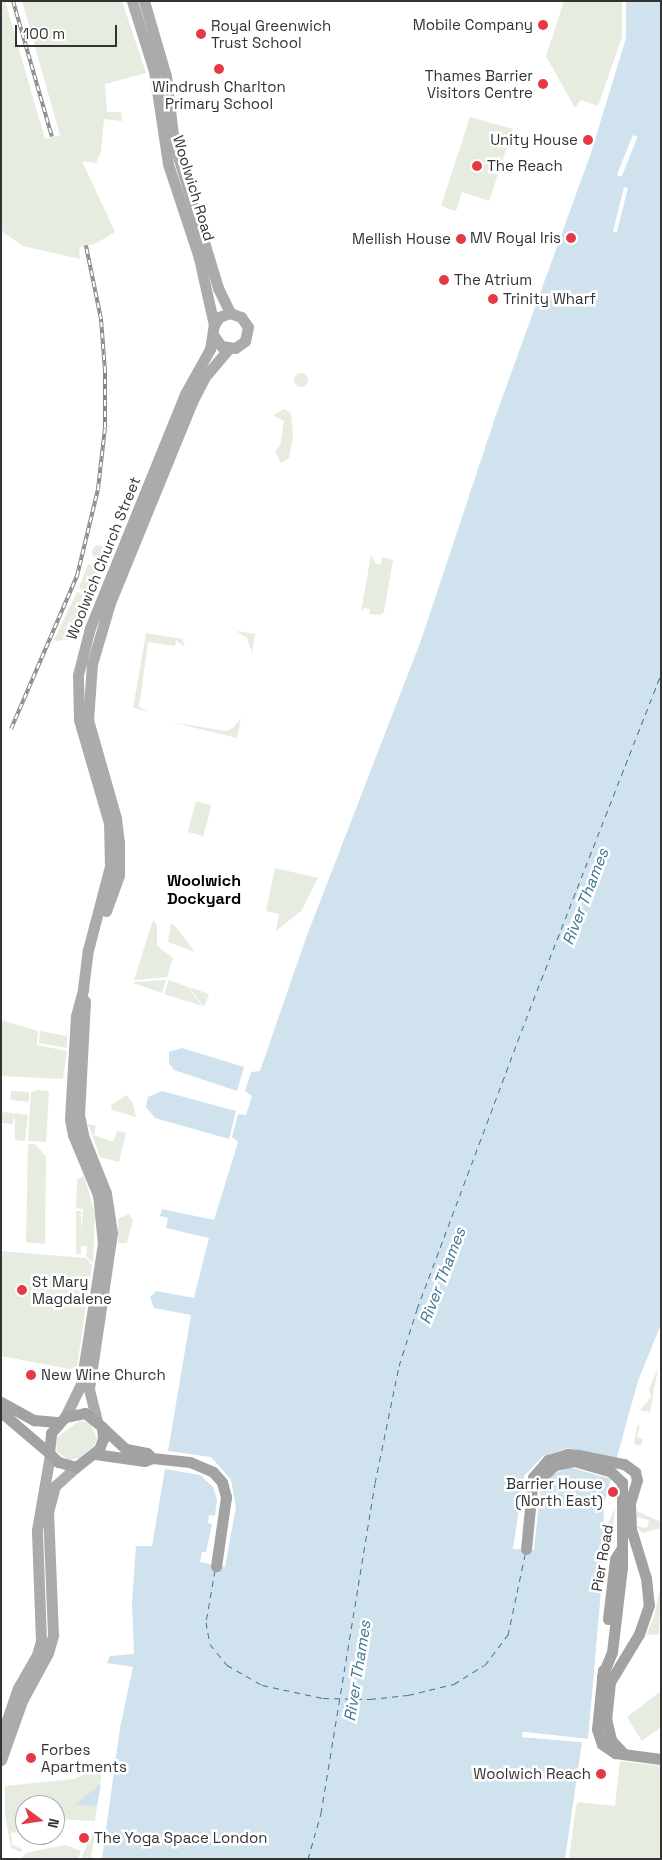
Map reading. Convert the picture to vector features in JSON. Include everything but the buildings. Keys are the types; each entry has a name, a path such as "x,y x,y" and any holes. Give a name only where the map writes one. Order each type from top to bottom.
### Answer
{"highway":[{"path":"1,1402 34,1420 62,1420 80,1413 100,1423 126,1449 147,1453 152,1458"},
{"path":"1,1412 62,1464 76,1466 95,1454 103,1438 100,1423"},
{"path":"50,1454 48,1438 62,1420"},
{"path":"95,1454 146,1462 152,1458 202,1465 222,1482 226,1513 216,1566"},
{"name":"Pier Road","path":"526,1550 536,1471 557,1456 573,1455 635,1472 637,1480 630,1503 634,1542 650,1595 648,1610 636,1640 613,1674 606,1718 611,1740 624,1754"},
{"name":"Pier Road","path":"619,1469 624,1504 621,1549 615,1558 612,1574 598,1737 607,1750 661,1759"},
{"path":"621,1549 634,1542"}],"main road":[{"name":"Woolwich Road","path":"132,1 154,71 168,164 199,258 214,331"},
{"name":"Woolwich Road","path":"144,1 166,75 176,152 219,290 230,313"},
{"name":"Woolwich Church Street","path":"230,313 242,317 248,331 241,345 229,348 204,378 192,402 110,603 88,685 88,720 116,818 120,858 115,888 90,950 86,975 79,1115 84,1138 106,1193 112,1233 84,1388 103,1234 98,1195 71,1125 75,1026 88,950 110,866 111,837 79,720 78,675 90,628 185,394 219,317 230,313"},
{"path":"214,331 218,344 229,348"},
{"path":"62,1420 84,1388"},
{"path":"84,1388 100,1423"},
{"path":"1,1737 18,1688 37,1655 40,1641 37,1530 50,1454"},
{"path":"1,1760 22,1702 48,1653 53,1635 48,1512 55,1486 76,1466"}],"shaded area":[{"path":"1,1 5,1 45,139 60,135 22,1 122,1 146,73 105,84 107,112 121,112 122,121 104,119 101,152 96,163 82,161 115,232 95,244 79,247 80,259 23,246 1,231"},
{"path":"564,1 622,1 622,37 598,106 581,100 575,108 546,56"},
{"name":"The Reach","path":"470,117 513,129 489,201 462,192 456,211 441,206"},
{"path":"298,373 304,373 308,380 304,387 298,387 294,383 294,377"},
{"path":"285,409 291,414 293,435 289,458 281,463 275,451 280,446 284,421 273,415"},
{"path":"96,545 102,545 106,552 102,559 96,559 92,555 92,549"},
{"path":"371,555 376,564 381,565 382,557 393,560 384,612 380,615 369,614 370,609 364,608 361,612"},
{"path":"88,564 101,569 92,593 79,588"},
{"path":"77,592 95,597 79,638 54,640"},
{"path":"236,631 255,634 252,653 247,638"},
{"path":"146,633 182,639 185,647 176,640 175,646 148,642 139,707 151,712 133,708"},
{"path":"241,718 237,738 171,722 226,731 233,728"},
{"path":"196,801 211,805 203,836 188,832"},
{"path":"275,868 318,878 302,910 276,931 279,914 266,911"},
{"path":"153,920 157,925 157,946 173,958 167,977 134,980"},
{"path":"171,923 175,926 195,952 168,942"},
{"path":"166,980 162,993 133,983 133,982"},
{"path":"169,980 188,987 202,1006 164,994"},
{"path":"189,987 209,994 204,1007"},
{"path":"1,1020 38,1031 37,1045 67,1051 63,1079 1,1076"},
{"path":"40,1031 65,1036 67,1033 67,1048 39,1043"},
{"path":"37,1090 49,1091 46,1142 28,1141 31,1092"},
{"path":"11,1091 29,1092 29,1102 11,1100"},
{"path":"127,1095 133,1104 136,1117 112,1110 111,1105"},
{"path":"1,1112 13,1113 14,1117 14,1113 28,1115 25,1141 15,1140 15,1120 13,1117 13,1124 1,1123"},
{"path":"88,1124 96,1126 94,1135 113,1142 117,1131 126,1133 119,1162 100,1157"},
{"path":"28,1144 35,1144 46,1157 45,1244 26,1242"},
{"path":"84,1176 95,1214 93,1263 86,1256 87,1246 80,1246 83,1209 76,1208 77,1180"},
{"path":"76,1211 81,1211 81,1254 76,1254"},
{"path":"129,1214 133,1220 127,1243 118,1243 118,1219"},
{"path":"1,1251 86,1258 92,1265 77,1367 69,1369 1,1356"},
{"path":"658,1368 650,1412 640,1410 651,1397 649,1389"},
{"path":"79,1421 90,1422 97,1439 94,1446 79,1458 69,1460 57,1452 56,1438"},
{"path":"640,1425 637,1437 643,1439 641,1446 634,1444 637,1426"},
{"path":"615,1508 613,1531 609,1545 607,1525"},
{"path":"637,1511 661,1522 661,1528 642,1533 636,1526 647,1528 649,1520 636,1517"},
{"path":"661,1585 659,1634 646,1635 654,1617"},
{"path":"661,1691 661,1727 642,1741 627,1717"},
{"path":"620,1761 661,1766 661,1859 569,1859 578,1802 615,1806"},
{"path":"103,1764 95,1821 65,1820 65,1795 15,1795 15,1832 11,1833 12,1845 22,1849 21,1852 11,1848 5,1815 5,1786 74,1779"},
{"path":"92,1832 95,1832 91,1859 81,1859"},
{"path":"65,1845 81,1851 78,1859 21,1859 26,1853"}],"water":[{"name":"River Thames","path":"626,1 661,1 661,1324 638,1381 604,1504 602,1579 588,1739 523,1732 522,1737 582,1742 565,1859 102,1859 120,1728 133,1667 107,1663 110,1656 134,1654 132,1604 136,1546 152,1546 191,1315 154,1308 150,1297 156,1291 194,1298 209,1238 166,1228 168,1218 160,1216 162,1209 214,1220 238,1142 232,1137 238,1114 246,1115 252,1096 245,1091 251,1072 260,1071 306,938 420,643 497,412 591,153 626,38"},
{"path":"182,1048 244,1067 237,1091 174,1070 169,1063 169,1052"},
{"path":"162,1091 236,1111 229,1139 155,1118 146,1107 148,1097"},
{"path":"101,1784 97,1806 74,1805"}],"pier":[{"path":"633,135 638,137 622,177 617,175"},
{"path":"624,187 628,188 617,233 613,232"},
{"path":"568,1448 617,1459 611,1479 569,1467 548,1477 540,1493 534,1550 513,1549 524,1476 543,1456"},
{"path":"168,1451 211,1457 231,1480 236,1507 225,1567 200,1562 202,1552 206,1552 212,1524 208,1523 209,1515 215,1516 217,1499 213,1487 200,1475 165,1469"},
{"path":"523,1732 588,1739 582,1742 522,1737"}],"ferry route":[{"path":"308,1859 321,1813 375,1483 399,1366 417,1309 529,1011 661,674"},
{"path":"215,1570 206,1622 210,1644 227,1665 262,1685 323,1698 370,1699 408,1695 454,1684 485,1665 508,1635 525,1555"}],"railway":[{"path":"13,1 52,137"},
{"path":"11,729 77,576 98,489 105,428 105,371 101,319 86,246"}],"place":[{"name":"Mobile Company","path":"543,25"},
{"name":"Royal Greenwich Trust School","path":"201,34"},
{"name":"Windrush Charlton Primary School","path":"219,69"},
{"name":"Thames Barrier Visitors Centre","path":"543,84"},
{"name":"Unity House","path":"588,140"},
{"name":"The Reach","path":"477,166"},
{"name":"MV Royal Iris","path":"571,238"},
{"name":"Mellish House","path":"461,239"},
{"name":"The Atrium","path":"444,280"},
{"name":"Trinity Wharf","path":"493,299"},
{"name":"St Mary Magdalene","path":"22,1290"},
{"name":"New Wine Church","path":"31,1375"},
{"name":"Barrier House (North East)","path":"613,1492"},
{"name":"Forbes Apartments","path":"31,1758"},
{"name":"Woolwich Reach","path":"601,1774"},
{"name":"The Yoga Space London","path":"84,1838"}],"district":[{"name":"Woolwich Dockyard","path":"204,890"}]}
